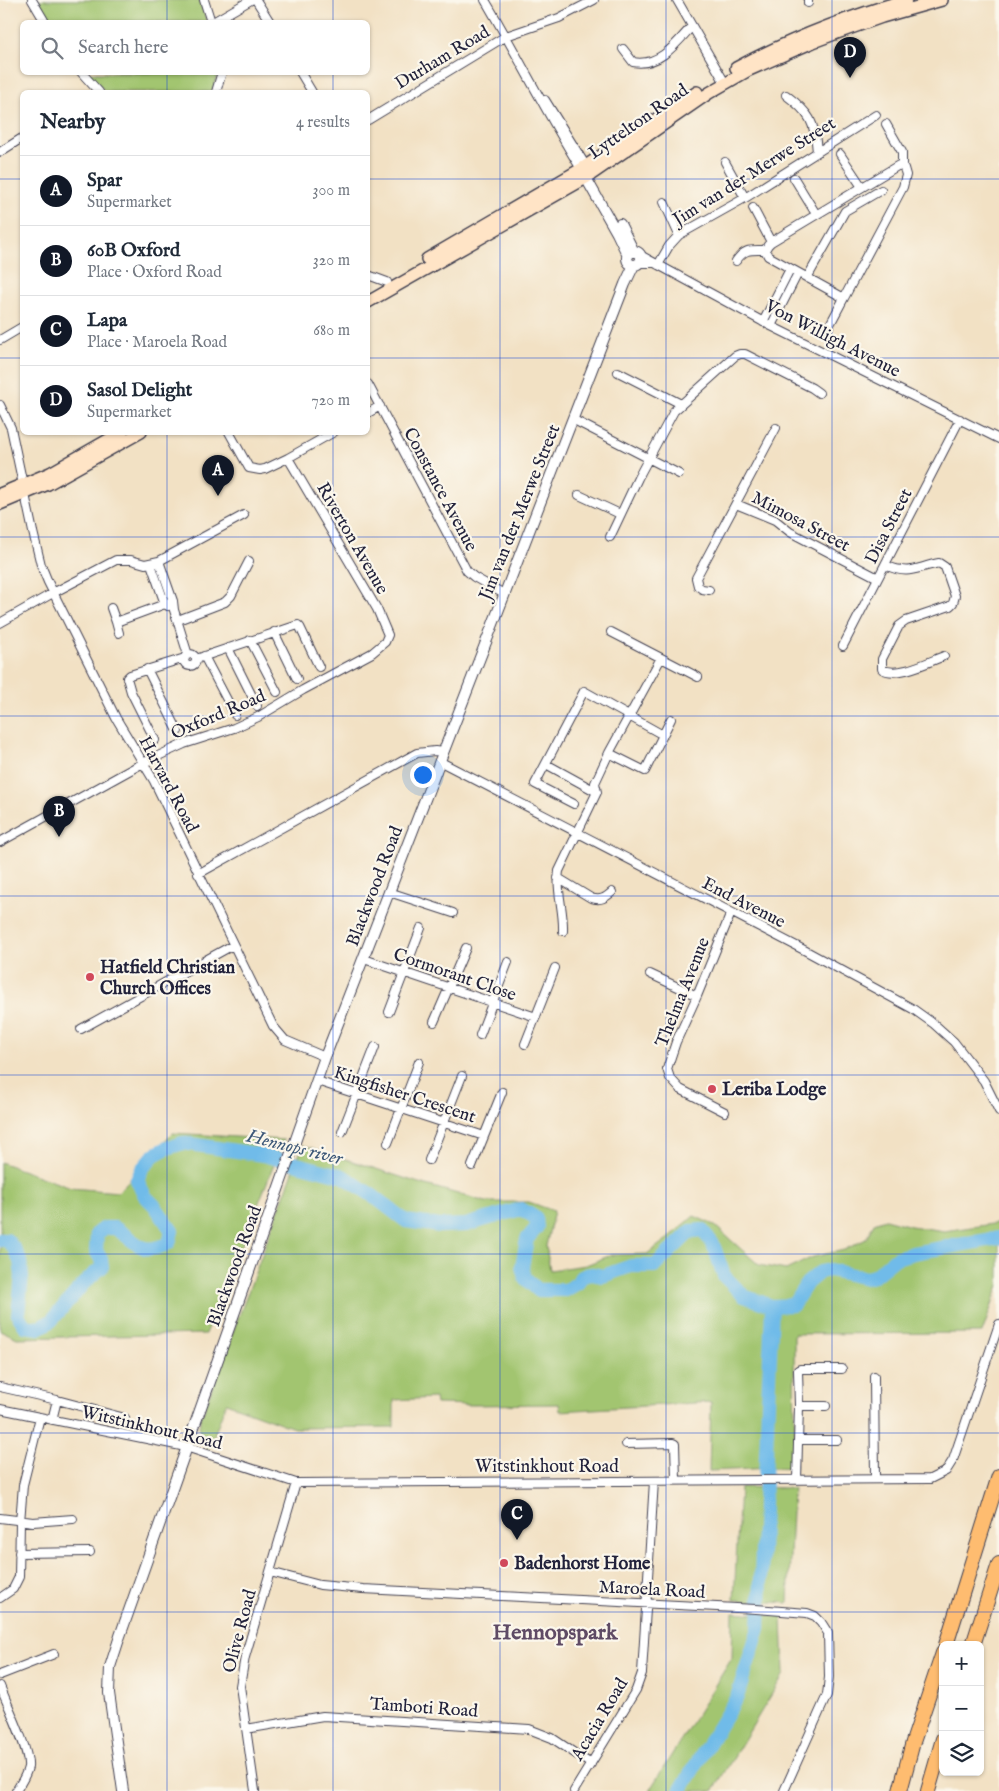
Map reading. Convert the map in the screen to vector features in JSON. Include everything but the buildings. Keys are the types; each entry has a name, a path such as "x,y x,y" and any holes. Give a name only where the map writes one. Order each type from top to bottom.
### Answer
{"highway":[{"path":"947,1641 999,1476"},
{"path":"974,1641 999,1564"},
{"path":"900,1791 913,1742 939,1665"},
{"path":"928,1791 939,1753"}],"main road":[{"name":"Lyttelton Road","path":"370,301 586,172 761,55 804,35 906,0"},
{"name":"Lyttelton Road","path":"723,80 813,42 882,17 942,0"},
{"name":"Lyttelton Road","path":"370,292 586,172"},
{"path":"0,504 117,435"},
{"path":"0,494 48,484 136,435"}],"street":[{"path":"32,0 44,20"},
{"path":"204,0 211,20"},
{"path":"216,20 251,0"},
{"path":"256,0 269,20"},
{"path":"484,0 506,36 552,122 586,172 634,259"},
{"name":"Durham Road","path":"370,119 506,36 559,18 594,0"},
{"path":"677,0 723,80"},
{"path":"623,49 633,62 644,64 655,60 670,49 692,26"},
{"path":"84,75 97,90"},
{"path":"217,90 221,75"},
{"path":"302,75 311,90"},
{"path":"786,95 809,116 815,132 817,152"},
{"name":"Jim van der Merwe Street","path":"656,264 680,235 745,198 876,115"},
{"path":"826,332 903,187 906,175 902,166 902,152 886,124"},
{"path":"0,152 20,139"},
{"path":"840,154 862,187"},
{"path":"725,162 745,198"},
{"path":"844,298 768,256 766,250 768,245 895,166 902,166"},
{"path":"794,178 816,214"},
{"path":"806,278 845,211 881,190"},
{"path":"664,202 680,235"},
{"path":"753,208 771,242"},
{"path":"736,261 741,254 749,250 766,250"},
{"name":"Jim van der Merwe Street","path":"441,757 574,420 634,259"},
{"name":"Von Willigh Avenue","path":"634,259 656,264 763,322 999,440"},
{"path":"763,322 790,269"},
{"path":"772,326 798,273"},
{"path":"370,275 387,282"},
{"path":"0,340 20,328"},
{"path":"610,537 670,418 681,404 729,360 740,354 752,357 812,388 819,394"},
{"path":"618,372 681,404"},
{"name":"Constance Avenue","path":"370,388 467,571 504,594"},
{"name":"Harvard Road","path":"0,405 11,428 42,565 53,592 116,718 154,781 232,945 278,1034 291,1043 325,1057"},
{"path":"370,412 380,406"},
{"name":"Disa Street","path":"843,646 960,419"},
{"path":"574,420 679,474"},
{"path":"709,590 698,586 696,578 776,428"},
{"path":"231,435 249,468 254,469 265,469 329,435"},
{"name":"Riverton Avenue","path":"288,458 377,609 388,636"},
{"path":"579,495 620,514"},
{"name":"Mimosa Street","path":"736,504 775,520 790,532 878,578"},
{"path":"0,623 53,592 116,560 124,559 151,564 160,561 244,515"},
{"path":"160,561 169,602"},
{"path":"178,620 225,602 231,596 249,561"},
{"path":"885,564 897,570 906,571 939,563 942,564 948,572 955,596 950,606 906,621 899,626 894,632 882,659 882,669 891,672 903,671 944,656"},
{"path":"151,564 178,620 186,656 184,663 188,666 195,664 196,659 296,625 300,627 319,667"},
{"path":"116,622 169,602"},
{"path":"111,608 119,633"},
{"path":"274,632 297,679"},
{"path":"611,632 698,677"},
{"name":"Oxford Road","path":"0,842 143,763 184,744 234,728 258,717 372,653 386,642 388,636"},
{"path":"250,640 277,692"},
{"path":"228,648 256,706"},
{"path":"154,740 126,680 130,675 186,656"},
{"path":"204,656 235,715"},
{"path":"563,931 559,871 597,792 595,783 608,753 661,658"},
{"path":"147,669 178,731"},
{"path":"574,804 535,784 584,692 663,735"},
{"path":"608,753 646,771 671,719"},
{"path":"198,874 417,753 427,751 441,757"},
{"name":"End Avenue","path":"441,757 577,834 913,1008 954,1042 970,1061 984,1081 999,1111"},
{"name":"Blackwood Road","path":"123,1791 109,1693 110,1667 325,1057 441,757"},
{"path":"546,764 597,792"},
{"path":"558,878 585,895 597,900 606,897 612,892"},
{"path":"389,892 453,913"},
{"name":"Thelma Avenue","path":"725,1112 680,1090 674,1084 667,1069 676,1042 698,996 731,913"},
{"path":"389,1012 422,928"},
{"path":"81,1029 232,945"},
{"path":"434,1022 466,948"},
{"name":"Cormorant Close","path":"364,959 536,1017"},
{"path":"480,1035 508,962"},
{"path":"525,1044 555,968"},
{"path":"650,974 698,996"},
{"path":"342,1132 375,1046"},
{"path":"388,1143 420,1062"},
{"path":"429,1160 462,1076"},
{"name":"Kingfisher Crescent","path":"317,1081 484,1136"},
{"path":"472,1166 502,1092"},
{"name":"Witstinkhout Road","path":"0,1409 186,1447 296,1483 930,1479 946,1470 956,1452 999,1324"},
{"path":"796,1480 799,1440 798,1370 842,1369"},
{"path":"874,1376 875,1479"},
{"path":"0,1387 125,1418"},
{"path":"52,1420 57,1400"},
{"path":"799,1406 826,1406"},
{"path":"0,1598 10,1593 16,1586 20,1573 20,1522 23,1485 40,1417"},
{"path":"799,1440 837,1440"},
{"path":"626,1444 675,1444 676,1480"},
{"name":"Acacia Road","path":"574,1791 640,1682 643,1663 654,1481"},
{"name":"Olive Road","path":"255,1791 240,1686 245,1657 296,1483"},
{"path":"0,1518 20,1522 73,1519"},
{"path":"19,1553 90,1552"},
{"name":"Maroela Road","path":"270,1572 320,1585 778,1611 807,1613 815,1616 825,1627 829,1642 827,1695 784,1791"},
{"path":"0,1675 54,1654"},
{"path":"0,1686 27,1754 26,1771 16,1791"},
{"name":"Tamboti Road","path":"246,1729 322,1716 529,1729 552,1738 591,1764"}],"green space":[{"path":"36,0 200,0 206,20 48,20"},
{"path":"87,75 217,75 213,90 104,90"},
{"path":"173,1133 284,1140 206,1334 17,1338 0,1330 0,1162 71,1188 118,1192"},
{"path":"303,1145 419,1183 486,1202 529,1202 554,1211 546,1246 550,1270 586,1265 611,1255 647,1254 694,1216 714,1225 759,1265 786,1270 813,1257 844,1250 866,1239 874,1223 885,1219 911,1226 944,1231 999,1223 999,1285 982,1333 794,1334 795,1467 709,1471 711,1402 560,1411 559,1404 473,1405 436,1404 435,1398 394,1400 394,1427 294,1428 226,1403 209,1449 200,1438 199,1425 201,1418"},
{"path":"740,1487 793,1488 788,1603 734,1600"},
{"path":"733,1612 782,1616 784,1674 713,1791 649,1791 732,1658"}],"waterway":[{"name":"Hennops river","path":"0,1240 7,1240 15,1250 20,1261 22,1276 18,1315 25,1326 39,1328 51,1321 85,1282 102,1267 101,1259 96,1251 97,1233 105,1228 115,1228 140,1246 152,1249 169,1243 172,1231 155,1206 145,1196 137,1180 142,1169 154,1155 183,1143 263,1155 343,1176 406,1221 440,1226 466,1225 521,1209 536,1218 537,1227 527,1239 522,1267 525,1278 538,1290 566,1290 578,1283 580,1278 586,1275 603,1276 631,1266 655,1266 691,1231 702,1230 713,1244 724,1276 744,1296 772,1306 793,1305 807,1283 820,1272 830,1270 866,1278 874,1276 896,1258 913,1253 999,1238"},
{"path":"680,1791 737,1697 759,1628 772,1306"}],"place":[{"name":"Sasol Delight","path":"850,78"},
{"name":"Spar","path":"218,496"},
{"name":"60B Oxford","path":"59,837"},
{"name":"Hatfield Christian Church Offices","path":"90,977"},
{"name":"Leriba Lodge","path":"712,1089"},
{"name":"Lapa","path":"517,1540"},
{"name":"Badenhorst Home","path":"504,1563"}],"district":[{"name":"Hennopspark","path":"555,1631"}]}
